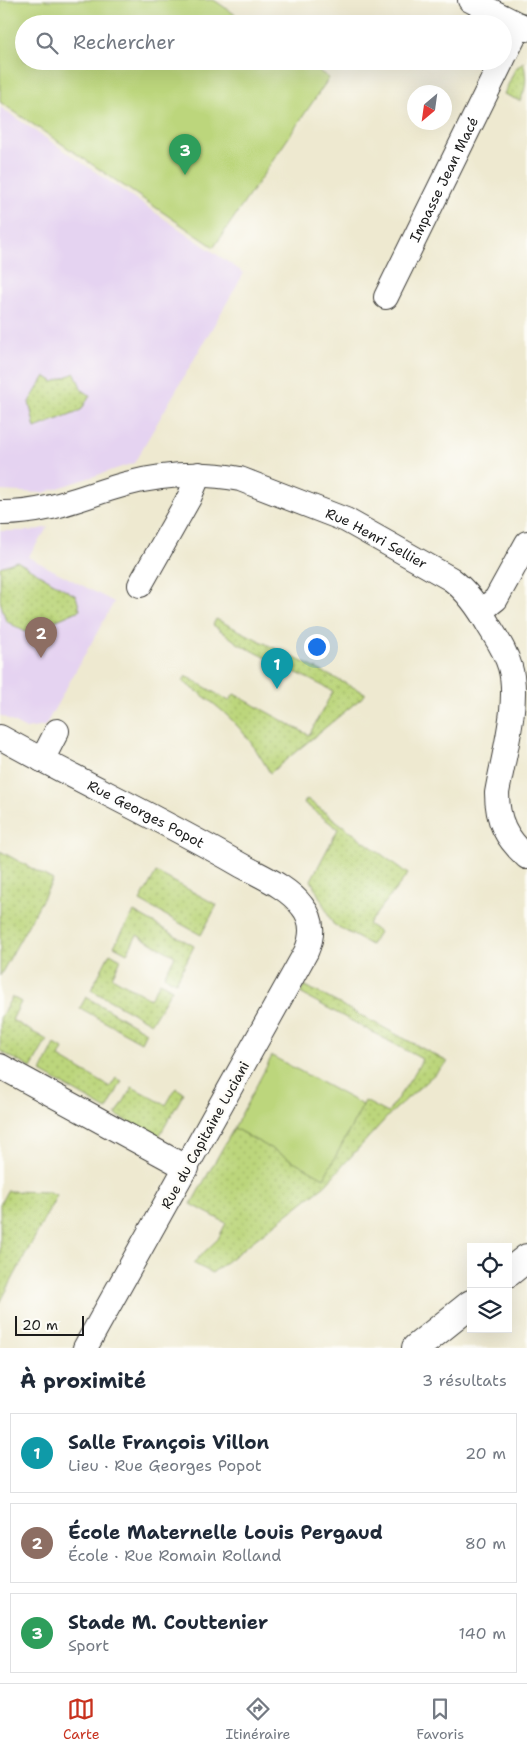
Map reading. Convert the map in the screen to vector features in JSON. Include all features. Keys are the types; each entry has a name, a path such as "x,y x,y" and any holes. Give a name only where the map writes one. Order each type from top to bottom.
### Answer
{"main road":[{"path":"512,1271 527,1258"},
{"path":"416,1348 467,1307"}],"street":[{"path":"470,0 499,15"},
{"name":"Impasse Jean Macé","path":"512,45 523,27"},
{"name":"Impasse Jean Macé","path":"386,297 498,70"},
{"path":"140,585 189,498 198,474"},
{"name":"Rue Henri Sellier","path":"0,513 38,512 146,480 198,474 240,479 362,528 451,578 462,587 481,611 502,648 510,668 513,699 497,793 497,808 505,834 527,858"},
{"path":"481,611 496,599 527,543"},
{"path":"42,760 57,731"},
{"name":"Rue Georges Popot","path":"0,737 212,848 274,884 292,895 309,917"},
{"name":"Rue du Capitaine Luciani","path":"85,1348 306,952 312,939 309,917"},
{"path":"0,1066 186,1168"}],"shaded area":[{"path":"0,107 244,273 134,463 43,493 0,491"},
{"path":"48,527 28,557 114,602 45,726 26,729 0,715 0,531 31,531"}],"green space":[{"path":"0,0 214,0 236,15 15,15 15,70 317,70 329,78 214,247 0,102"},
{"path":"523,62 526,82 520,101 504,94 515,69"},
{"path":"75,373 82,390 90,396 81,410 35,428 29,402 45,376 54,382"},
{"path":"17,561 76,596 80,610 27,633 6,621 0,601 0,567"},
{"path":"216,619 365,693 365,695 270,773 243,732 223,711 183,682 186,676 229,701 234,694 309,735 333,691 239,644 213,625"},
{"path":"307,799 408,874 368,924 379,932 371,945 333,924 311,880 338,829 304,803"},
{"path":"0,851 53,880 0,976"},
{"path":"156,872 217,905 201,935 140,901"},
{"path":"134,912 194,946 176,982 164,976 175,956 137,935 127,953 114,946"},
{"path":"110,953 121,959 112,977 150,999 160,982 172,989 151,1023 91,990"},
{"path":"304,985 448,1062 389,1115 325,1185 212,1273 193,1263 218,1239 226,1223 191,1204 234,1128 324,1177 365,1101 388,1113 422,1059 300,993"},
{"path":"12,997 21,1002 12,1020 47,1040 31,1068 0,1051 0,1018"},
{"path":"86,997 146,1032 141,1042 80,1008"},
{"path":"55,1044 63,1049 59,1057 110,1087 116,1078 122,1081 107,1110 41,1072"},
{"path":"272,1056 363,1105 324,1178 234,1128"},
{"path":"132,1087 166,1105 176,1088 184,1093 158,1138 116,1115"},
{"path":"7,1191 49,1192 57,1195 0,1303 0,1204"}],"place":[{"name":"Stade M. Couttenier","path":"185,175"},
{"name":"École Maternelle Louis Pergaud","path":"41,658"},
{"name":"Salle François Villon","path":"277,689"}]}
